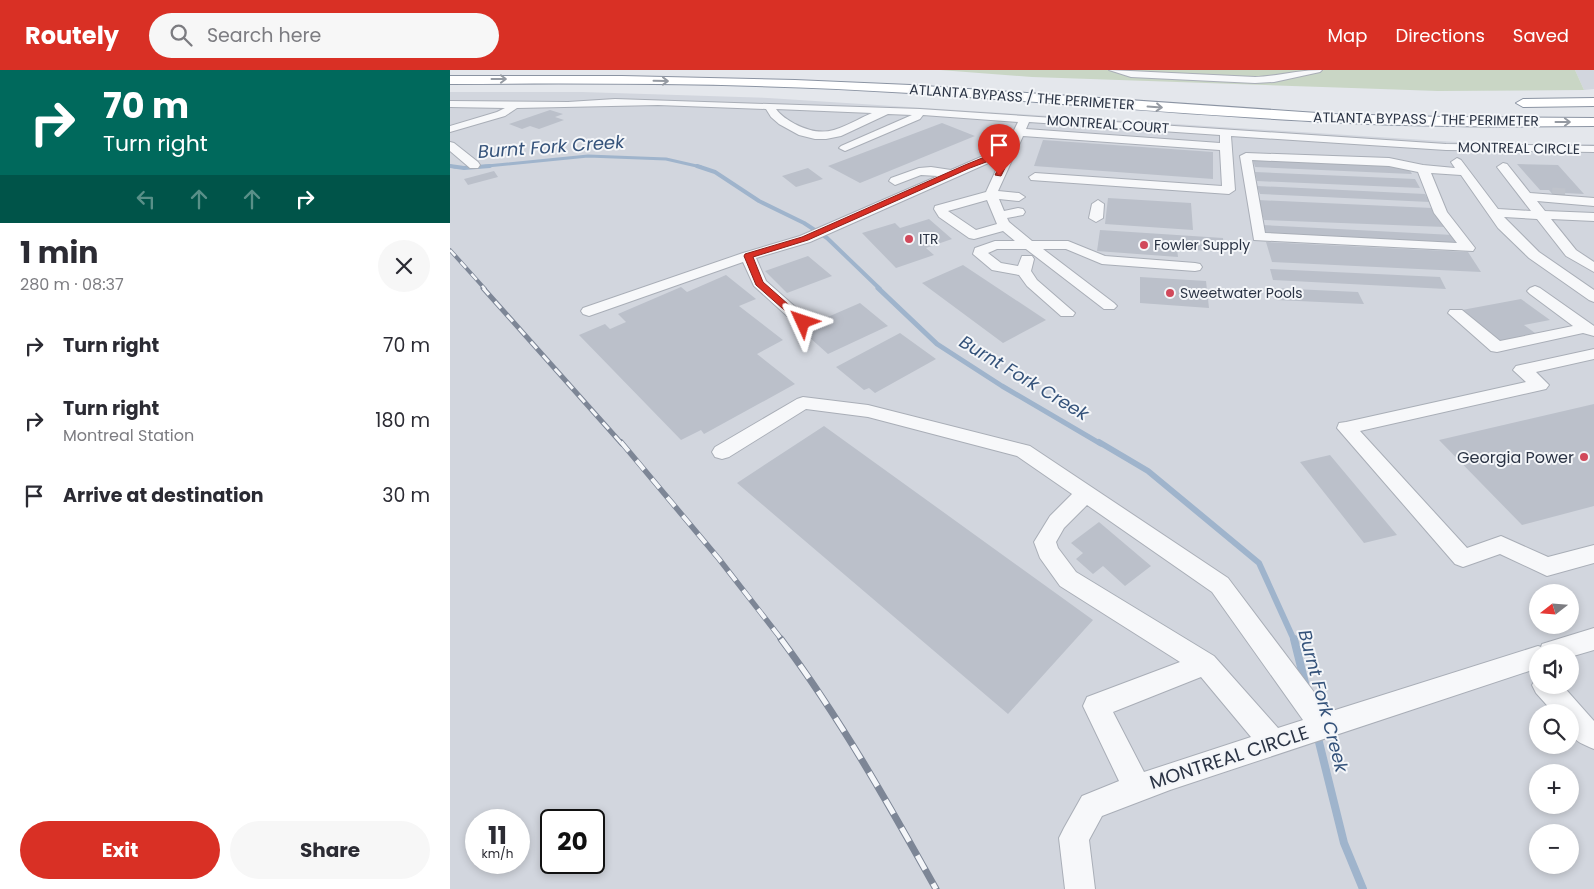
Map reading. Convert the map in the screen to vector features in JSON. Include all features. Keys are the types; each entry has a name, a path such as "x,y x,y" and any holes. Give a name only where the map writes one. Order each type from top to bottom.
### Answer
{"highway":[{"path":"450,70 483,70"},
{"name":"ATLANTA BYPASS / THE PERIMETER","path":"699,70 933,81 1338,105 1482,110 1594,110"},
{"name":"ATLANTA BYPASS / THE PERIMETER","path":"450,80 580,79 805,85 908,89 1298,116 1444,121 1594,122"},
{"path":"1506,103 1594,102"},
{"path":"1338,105 1358,105"}],"street":[{"path":"1114,70 1131,74 1237,80 1274,79 1317,70"},
{"name":"MONTREAL COURT","path":"450,104 568,105 658,102 920,112 1446,146"},
{"path":"450,128 501,114 519,104"},
{"path":"770,106 775,116 802,132 816,137 828,137 888,111"},
{"path":"845,148 916,117 920,112"},
{"path":"1025,119 992,191 994,204 1002,221 1028,245 1109,306"},
{"path":"1018,132 1225,147"},
{"path":"1035,176 1229,190 1225,147 1226,132"},
{"path":"1276,135 1280,157"},
{"path":"450,145 474,165"},
{"name":"MONTREAL CIRCLE","path":"1446,146 1594,148"},
{"name":"MONTREAL CIRCLE","path":"1446,146 1503,225 1534,254 1594,297"},
{"path":"589,311 809,237 994,156 1009,152"},
{"path":"1423,169 1441,213 1468,248 1258,237 1246,156 1400,163 1423,169 1464,172"},
{"path":"1503,167 1571,253 1593,266"},
{"path":"895,181 919,172 931,171 952,174"},
{"path":"1018,212 974,235 944,214 940,209 993,194 1019,197"},
{"path":"1553,196 1594,202"},
{"path":"1528,197 1586,198 1594,202"},
{"path":"1096,218 1098,204"},
{"path":"1494,212 1594,217"},
{"path":"1024,271 997,267 980,254 980,251 995,245 1068,245 1102,260 1195,267"},
{"path":"1028,245 1024,271 1032,283 1067,313"},
{"path":"748,256 759,283 803,322"},
{"path":"1535,291 1590,330"},
{"path":"1456,313 1497,347 1590,330"},
{"path":"1594,354 1522,370 1540,385 1346,428 1463,558 1501,545 1547,567 1594,554"},
{"path":"722,452 804,403 868,411 1023,451 1220,585 1323,726"},
{"path":"1085,494 1058,522 1046,542 1048,552 1068,579 1206,664 1273,742"},
{"path":"1576,644 1594,638"},
{"path":"1137,788 1096,706 1206,664"},
{"name":"MONTREAL CIRCLE","path":"1080,889 1074,838 1092,806 1137,788 1323,726 1529,666"},
{"path":"1553,694 1562,704"},
{"path":"1579,724 1587,733 1594,736"}],"shaded area":[{"path":"1575,70 1594,70 1594,89 1584,90"},
{"path":"450,92 582,92 768,98 1487,144 1594,144 1594,889 450,889"}],"green space":[{"path":"940,70 1575,70 1584,90 1438,91 1032,77"}],"building":[{"path":"550,110 563,114 555,117 564,120 539,129 530,126 522,129 509,124"},
{"path":"942,123 975,136 860,183 828,166"},
{"path":"1043,140 1213,152 1213,179 1034,166"},
{"path":"1253,160 1408,167 1412,174 1255,167"},
{"path":"1517,164 1558,165 1584,194 1564,193 1567,197 1554,196 1549,190 1540,190"},
{"path":"808,168 823,179 796,187 782,176"},
{"path":"494,171 498,177 468,185 464,179"},
{"path":"1255,172 1415,179 1420,188 1257,181"},
{"path":"1257,186 1425,194 1430,202 1260,194"},
{"path":"1108,198 1191,203 1193,230 1105,224"},
{"path":"1258,200 1432,208 1445,227 1264,220"},
{"path":"929,219 952,239 926,248 934,255 896,268 862,233 895,223 900,228"},
{"path":"1262,225 1453,235 1458,244 1266,234"},
{"path":"1100,230 1223,238 1224,252 1177,249 1178,257 1097,251"},
{"path":"1266,242 1468,252 1481,272 1272,262"},
{"path":"808,256 832,276 787,293 765,271"},
{"path":"963,265 1046,320 1003,343 922,283"},
{"path":"1270,269 1440,277 1446,289 1273,280"},
{"path":"726,275 756,299 739,306 783,340 757,354 795,384 704,434 701,430 681,440 579,335 605,324 610,329 626,322 618,314 681,287 687,292"},
{"path":"1140,277 1206,281 1209,308 1140,303"},
{"path":"1272,288 1358,292 1364,304 1276,300"},
{"path":"1521,299 1550,320 1524,325 1535,333 1500,341 1462,310"},
{"path":"860,303 888,326 828,354 800,329"},
{"path":"900,333 936,359 875,393 869,388 864,390 836,367"},
{"path":"1594,404 1594,506 1522,525 1439,440"},
{"path":"824,426 1093,620 1008,714 737,483"},
{"path":"1330,455 1397,535 1364,543 1300,462"},
{"path":"1099,522 1151,566 1125,586 1103,566 1093,574 1076,559 1083,553 1071,543"}],"waterway":[{"name":"Burnt Fork Creek","path":"477,167 588,156 666,159 698,166"},
{"name":"Burnt Fork Creek","path":"455,167 450,166 477,167"},
{"name":"Burnt Fork Creek","path":"477,167 490,166"},
{"name":"Burnt Fork Creek","path":"698,166 715,172 759,201 804,223 827,238 880,289"},
{"name":"Burnt Fork Creek","path":"878,288 937,344 1002,386 1101,444"},
{"name":"Burnt Fork Creek","path":"1099,442 1148,471 1259,563 1294,640"},
{"name":"Burnt Fork Creek","path":"1294,639 1305,683"},
{"name":"Burnt Fork Creek","path":"1317,734 1344,843 1363,889"}],"tunnel":[{"path":"1552,194 1565,195"}],"railway":[{"path":"450,250 485,289"},
{"path":"483,288 622,444"},
{"path":"621,442 719,559 782,640"},
{"path":"781,639 843,730 936,889"}],"place":[{"name":"ITR","path":"909,239"},
{"name":"Fowler Supply","path":"1144,245"},
{"name":"Sweetwater Pools","path":"1170,293"},
{"name":"Georgia Power","path":"1584,457"}],"route":[{"path":"803,322 759,283 748,256 805,239 967,167 1009,152 999,175"}]}
